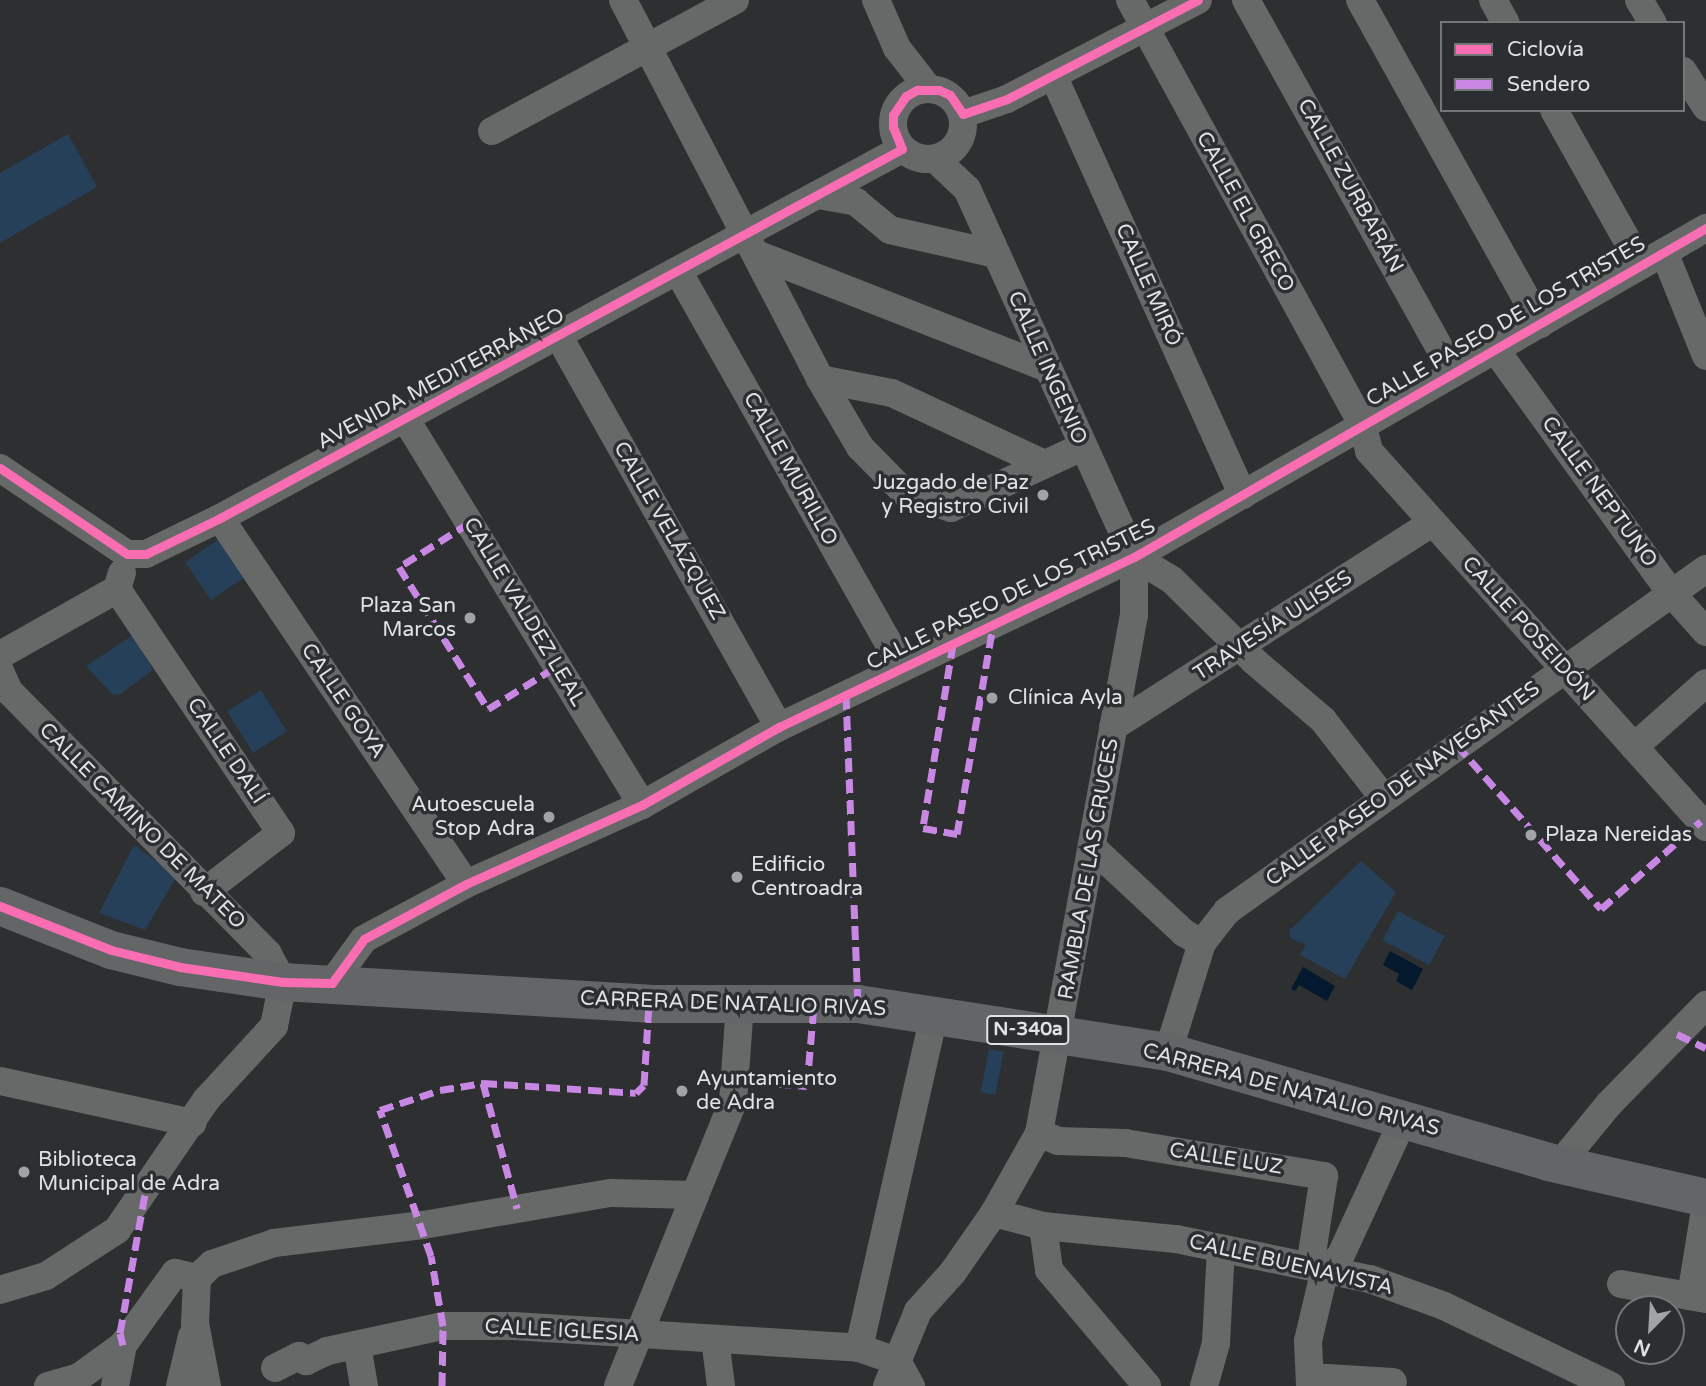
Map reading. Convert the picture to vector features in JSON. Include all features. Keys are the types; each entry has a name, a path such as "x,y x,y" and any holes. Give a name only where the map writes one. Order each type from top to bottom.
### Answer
{"highway":[{"name":"N-340a","path":"0,906 111,950 180,967 283,982"},
{"name":"CARRERA DE NATALIO RIVAS","path":"283,982 649,1004 858,1004 1055,1034 1168,1052 1559,1165 1706,1200"}],"street":[{"path":"623,0 820,379 860,447 905,494 951,508 1082,447"},
{"path":"492,131 735,0"},
{"path":"876,0 917,92"},
{"name":"CALLE EL GRECO","path":"1130,0 1362,424"},
{"path":"963,114 1053,75 1199,0"},
{"name":"CALLE ZURBARÁN","path":"1246,0 1453,372"},
{"path":"1360,0 1540,324"},
{"path":"1493,0 1505,21"},
{"path":"1639,0 1652,21"},
{"path":"1685,74 1706,107"},
{"name":"CALLE MIRÓ","path":"1053,75 1244,495"},
{"path":"917,92 950,95 963,114 961,138 945,153 923,159 902,149 892,127 898,105 917,92"},
{"path":"1555,112 1652,259 1706,356"},
{"name":"AVENIDA MEDITERRÁNEO","path":"127,554 146,554 220,518 678,271 752,244 818,195 902,149"},
{"name":"CALLE INGENIO","path":"945,153 961,179 996,254 1133,557"},
{"path":"818,195 856,202 890,230 996,254"},
{"name":"CALLE PASEO DE LOS TRISTES","path":"332,983 364,939 466,884 642,805 779,727 1133,557 1706,228"},
{"path":"752,244 1047,368"},
{"name":"CALLE MURILLO","path":"678,271 902,667"},
{"name":"CALLE VELÁZQUEZ","path":"558,335 779,727"},
{"name":"CALLE NEPTUNO","path":"1495,349 1672,594 1706,632"},
{"path":"820,379 892,393 1044,464"},
{"name":"CALLE VALDEZ LEAL","path":"405,418 642,805"},
{"name":"CALLE POSEIDÓN","path":"1362,424 1369,451 1706,827"},
{"path":"0,655 117,589 127,554 1,470"},
{"name":"CALLE GOYA","path":"220,518 466,884"},
{"name":"TRAVESÍA ULISES","path":"1113,727 1432,523"},
{"path":"1133,557 1172,580 1240,648 1333,730 1383,797"},
{"name":"RAMBLA DE LAS CRUCES","path":"892,1374 918,1311 953,1272 993,1213 1039,1133 1055,1034 1062,1021 1094,849 1133,615 1133,557"},
{"name":"CALLE PASEO DE NAVEGANTES","path":"1168,1052 1202,943 1227,911 1383,797 1706,569"},
{"name":"CALLE DALÍ","path":"117,589 281,833 204,892"},
{"name":"CALLE CAMINO DE MATEO","path":"0,671 9,691 268,954 283,982"},
{"path":"1634,747 1706,683"},
{"path":"1094,849 1184,933 1202,943"},
{"path":"0,1290 46,1276 117,1230 206,1100 274,1026 283,982"},
{"path":"618,1386 733,1102 740,1004"},
{"path":"1559,1165 1609,1104 1706,1005"},
{"path":"859,1348 934,1016"},
{"path":"0,1081 192,1123"},
{"path":"1393,1382 1310,1381 1308,1341 1317,1267 1340,1257 1403,1120"},
{"name":"CALLE LUZ","path":"1039,1133 1058,1141 1125,1143 1324,1176 1317,1267"},
{"path":"180,1386 195,1323 197,1278 212,1264 274,1243 423,1225 611,1193 695,1195"},
{"path":"1621,1284 1698,1297 1706,1200"},
{"name":"CALLE BUENAVISTA","path":"993,1213 1043,1226 1176,1239 1370,1279 1444,1307 1611,1386"},
{"path":"1043,1226 1049,1270 1147,1386"},
{"path":"1204,1386 1216,1343 1221,1248"},
{"path":"48,1386 79,1377 123,1345 175,1273 197,1278"},
{"path":"195,1323 207,1386"},
{"name":"CALLE IGLESIA","path":"275,1368 299,1356 306,1361 356,1345 443,1326 859,1348 892,1374"},
{"path":"715,1339 721,1386"},
{"path":"115,1386 123,1345"},
{"path":"356,1345 364,1386"},
{"path":"892,1374 911,1386"}],"shaded area":[{"path":"68,134 97,187 0,243 0,173"},
{"path":"219,539 245,577 211,600 185,562"},
{"path":"133,635 153,670 119,695 112,694 86,666"},
{"path":"261,690 287,732 253,753 227,711"},
{"path":"134,845 177,876 145,930 99,913"},
{"path":"1361,861 1396,892 1345,979 1300,955 1306,945 1290,938 1290,930"},
{"path":"1398,911 1445,936 1429,965 1383,940"},
{"path":"1390,951 1423,969 1412,990 1396,981 1399,974 1383,965"},
{"path":"1303,967 1335,986 1327,1001 1299,985 1295,991 1291,989"},
{"path":"989,1049 1004,1052 995,1095 981,1092"}],"marked path":[{"path":"469,523 399,567 488,709 557,666"},
{"path":"953,644 923,828 957,834 993,625"},
{"path":"846,695 858,1004"},
{"path":"1457,745 1601,909 1701,821"},
{"path":"442,1386 443,1326 431,1256 380,1110 440,1090 483,1083 636,1093 644,1085 649,1004"},
{"path":"735,1080 807,1086 814,1005"},
{"path":"1677,1034 1706,1048"},
{"path":"483,1083 517,1208"},
{"path":"123,1345 120,1333 145,1194"}],"cycle path":[{"path":"0,468 127,554 146,554 220,518 902,149 893,127 893,115 906,96 917,90 939,90 950,95 963,114 1007,99 1198,0"},
{"path":"0,906 111,950 180,967 283,982 332,983 364,939 466,884 642,805 779,727 1134,557 1706,228"}],"place":[{"name":"Juzgado de Paz y Registro Civil","path":"1043,495"},
{"name":"Plaza San Marcos","path":"470,618"},
{"name":"Clínica Ayla","path":"992,698"},
{"name":"Autoescuela Stop Adra","path":"549,817"},
{"name":"Plaza Nereidas","path":"1531,835"},
{"name":"Edificio Centroadra","path":"737,877"},
{"name":"Ayuntamiento de Adra","path":"682,1091"},
{"name":"Biblioteca Municipal de Adra","path":"24,1172"}]}
